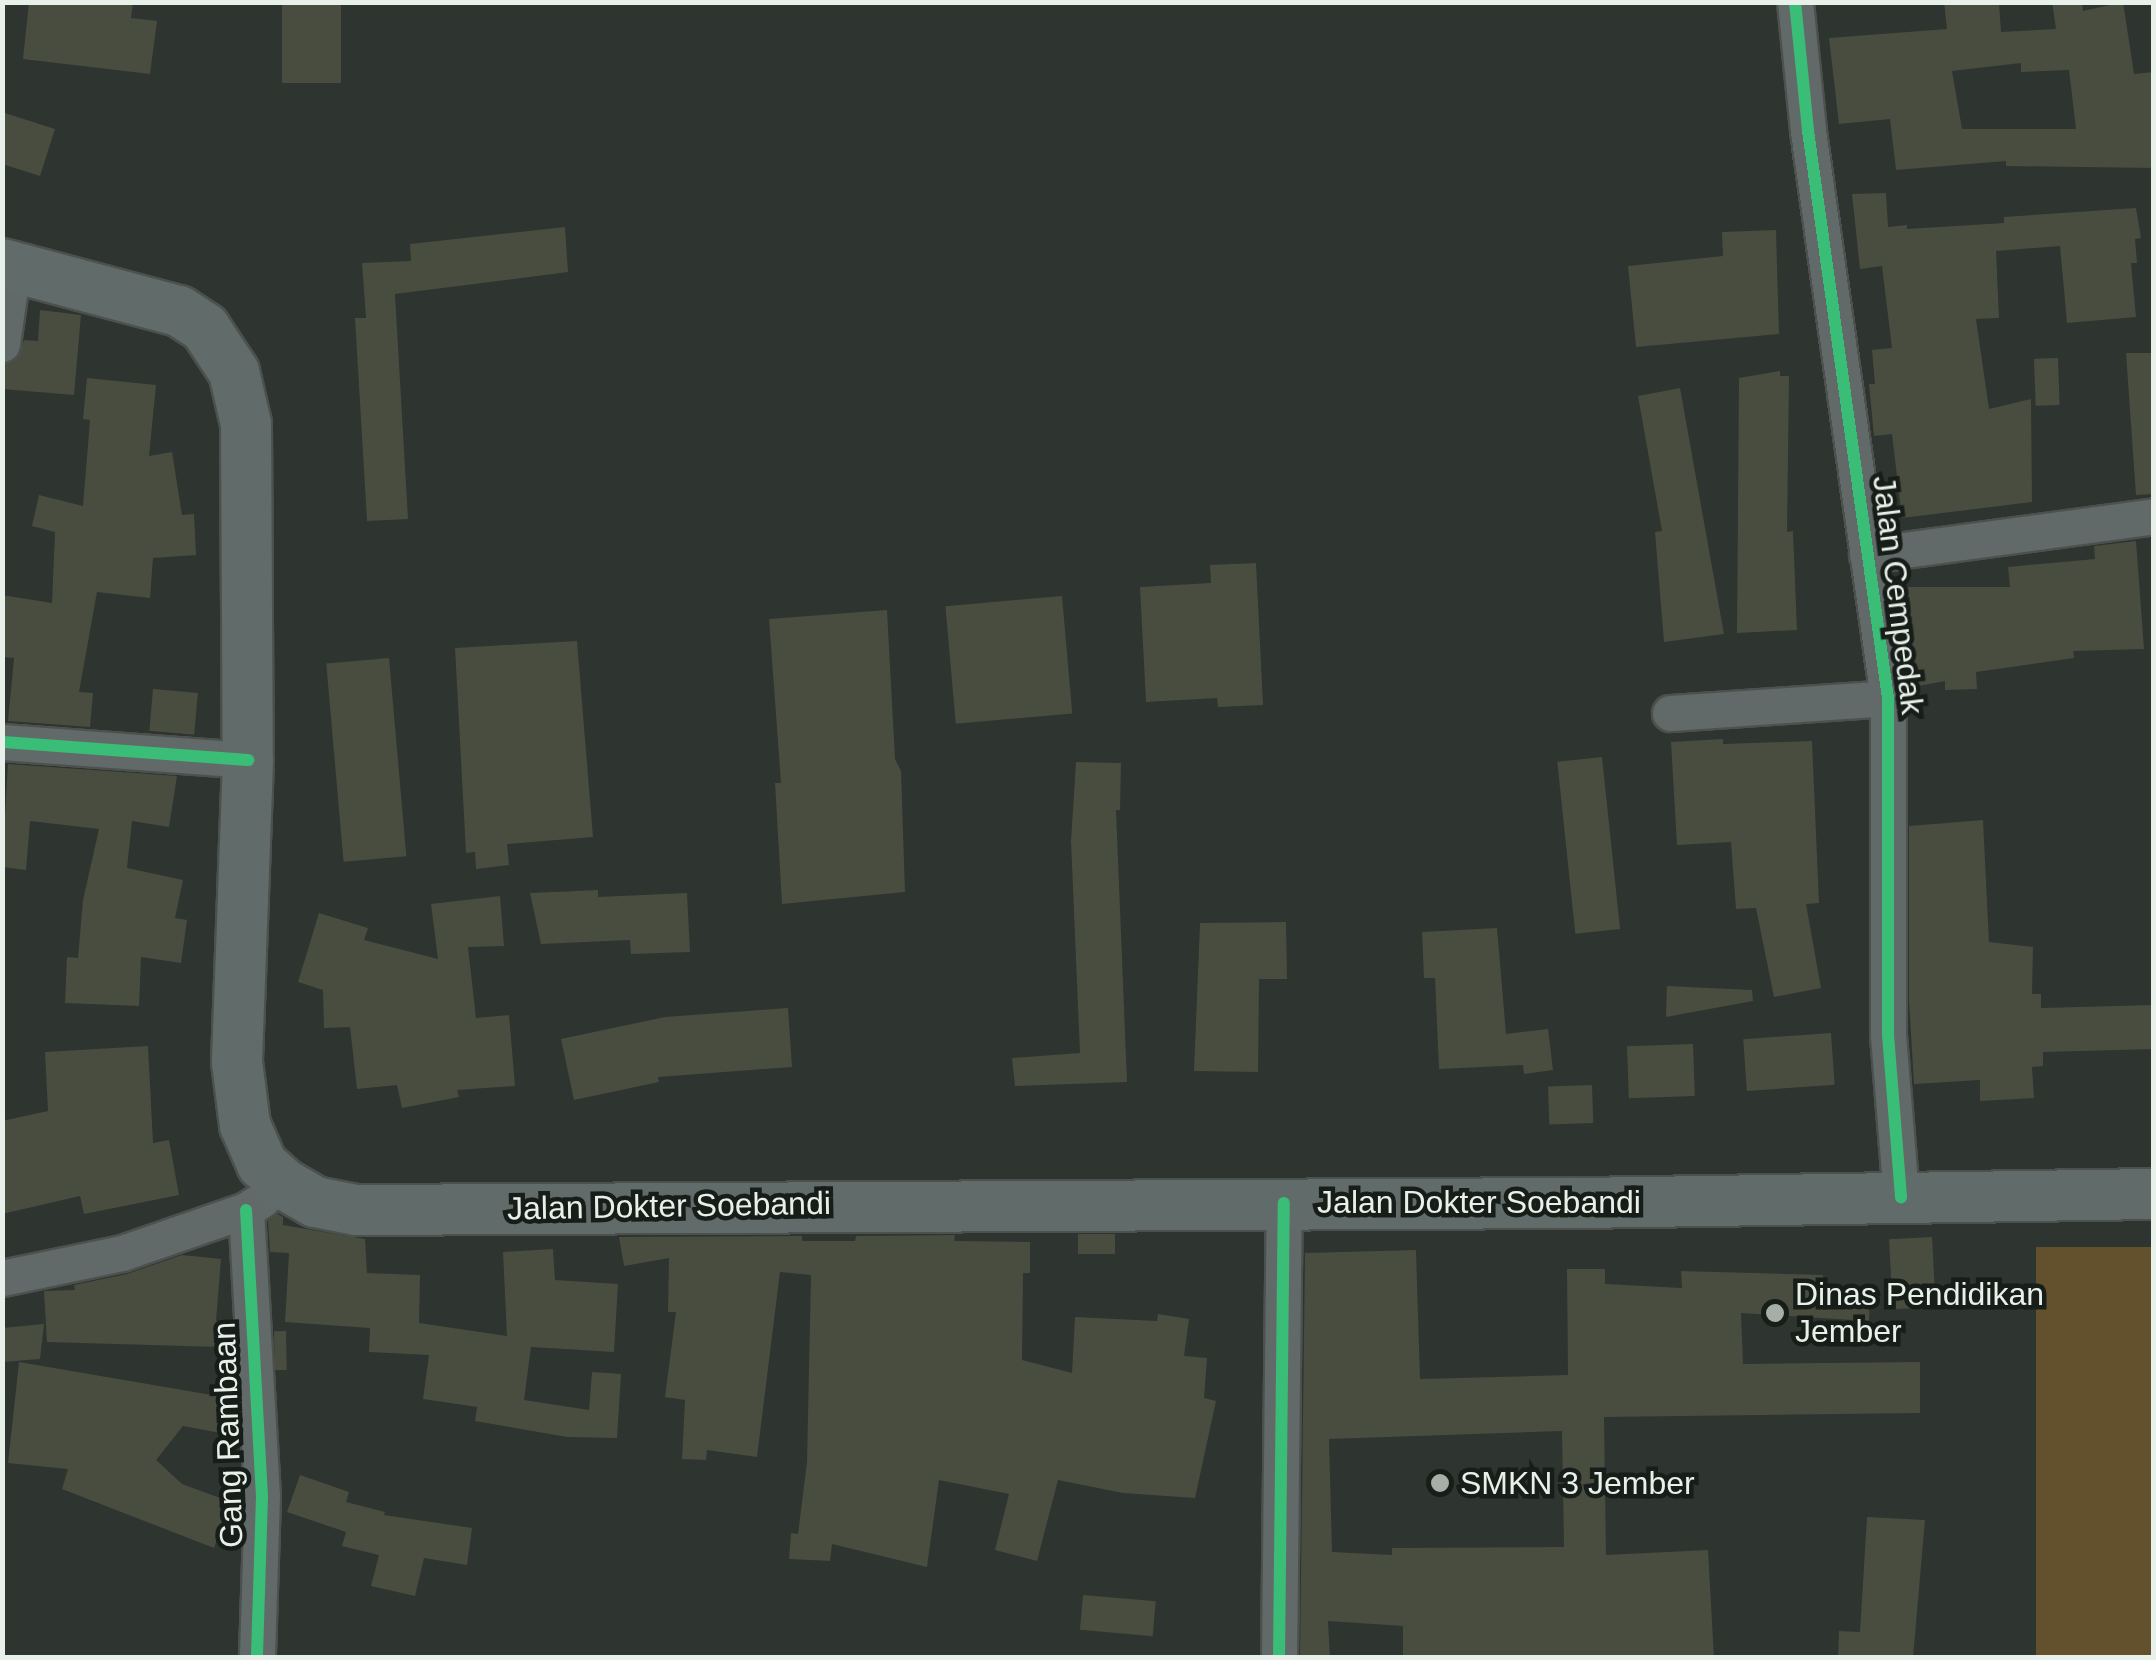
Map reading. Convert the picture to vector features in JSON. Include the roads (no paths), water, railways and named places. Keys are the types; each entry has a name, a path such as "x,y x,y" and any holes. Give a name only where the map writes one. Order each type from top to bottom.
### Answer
{"main road":[{"name":"Jalan Dokter Soebandi","path":"8,266 179,312 205,328 234,372 246,424 248,760 237,1062 245,1125 262,1164 265,1197 356,1210 2154,1194"}],"street":[{"name":"Jalan Cempedak","path":"1795,2 1808,131 1888,698 1888,1035 1901,1197"},
{"path":"2,344 8,266"},
{"path":"1868,554 2154,516"},
{"path":"1670,713 1888,698"},
{"path":"2,742 248,760"},
{"path":"2,1278 122,1254 265,1197"},
{"name":"Gang Rambaan","path":"257,1658 265,1197"},
{"path":"1279,1658 1284,1203"}],"place":[{"name":"Dinas Pendidikan Jember","path":"1775,1313"},
{"name":"SMKN 3 Jember","path":"1440,1483"}]}
